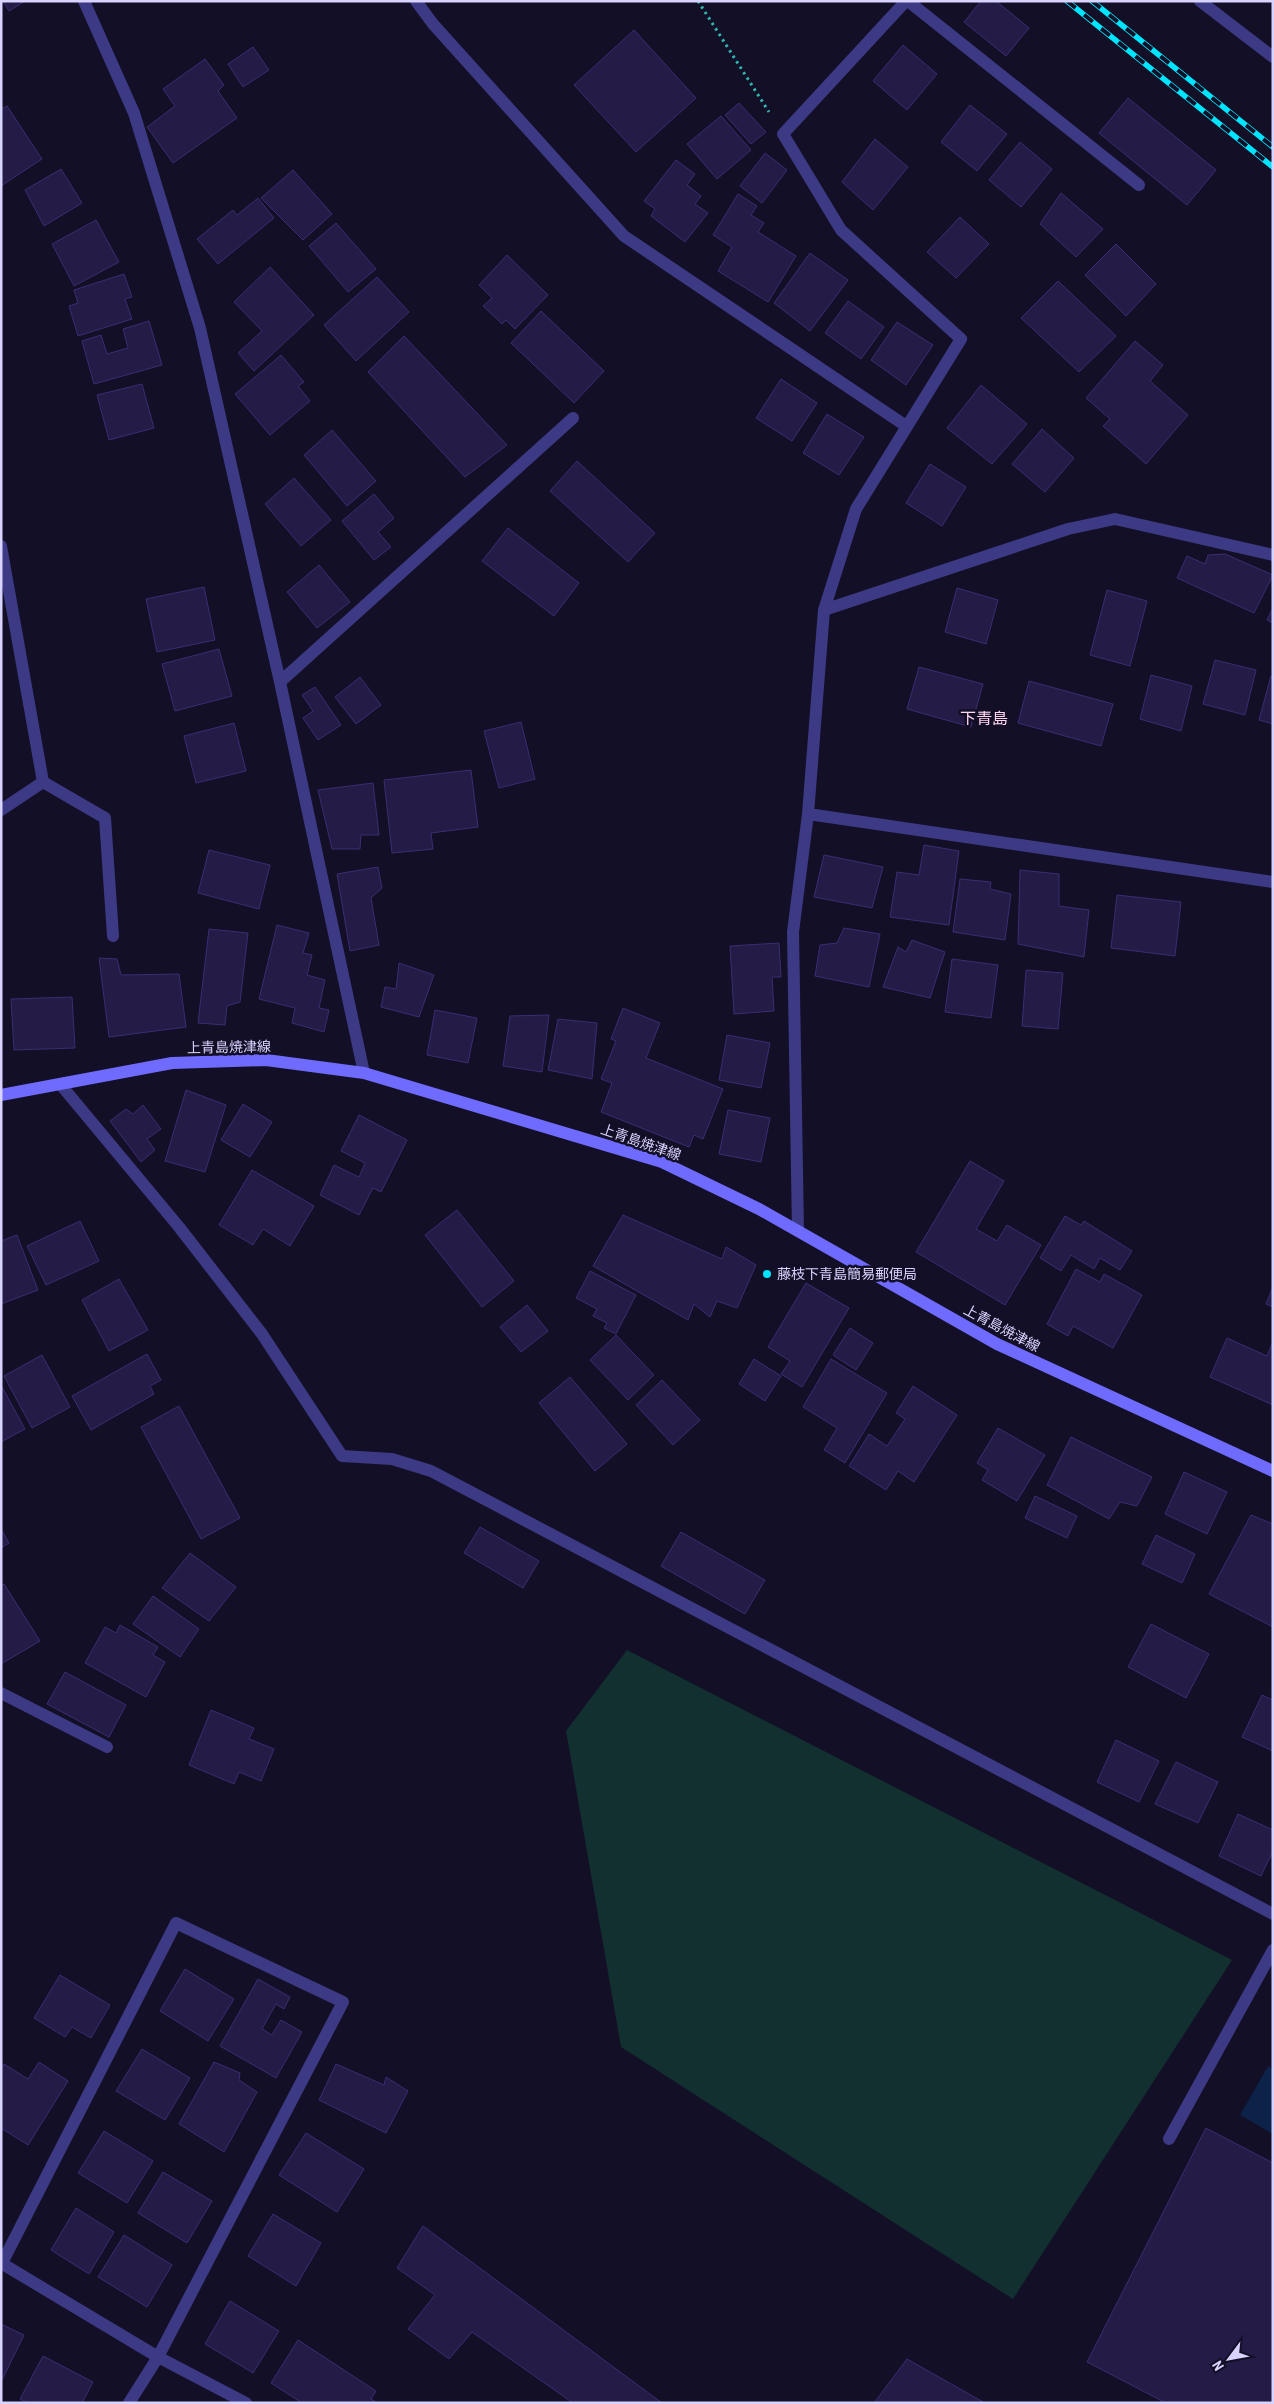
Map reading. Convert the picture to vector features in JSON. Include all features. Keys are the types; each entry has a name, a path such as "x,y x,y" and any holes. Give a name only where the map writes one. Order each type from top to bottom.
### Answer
{"main road":[{"name":"上青島焼津線","path":"1,1096 172,1063 266,1060 364,1073 662,1162 759,1209 997,1344 1273,1471"}],"street":[{"path":"84,1 134,114 200,328 280,682 364,1073"},
{"path":"416,1 433,24 624,236 906,426"},
{"path":"798,1231 793,932 808,814 824,610 856,508 961,339 840,230 783,134 907,1 1139,185"},
{"path":"1200,1 1273,57"},
{"path":"280,682 573,418"},
{"path":"824,610 1068,529 1115,519 1273,555"},
{"path":"1,546 43,782 105,818 113,936"},
{"path":"1,810 43,782"},
{"path":"808,814 1273,882"},
{"path":"60,1085 179,1227 262,1334 342,1456 392,1459 432,1472 1273,1914"},
{"path":"1,1693 107,1746"},
{"path":"129,2403 158,2357 344,2002 176,1924 2,2263 158,2357 246,2403"},
{"path":"1169,2139 1273,1950"}],"path":[{"path":"698,1 783,134"}],"green space":[{"path":"627,1650 1232,1960 1013,2299 621,2047 566,1731"}],"water":[{"path":"1268,2066 1273,2069 1273,2134 1240,2115"}],"building":[{"path":"3,1 25,1 9,11"},
{"path":"981,1 996,1 1029,28 1006,56 964,22"},
{"path":"634,30 696,98 636,152 574,85"},
{"path":"903,45 937,74 907,110 873,81"},
{"path":"253,47 269,70 243,87 228,64"},
{"path":"205,59 224,85 218,91 237,118 173,163 147,127 175,106 163,89"},
{"path":"1128,98 1216,170 1187,205 1099,133"},
{"path":"739,103 766,132 751,144 725,115"},
{"path":"970,105 1007,134 977,171 941,142"},
{"path":"7,106 42,159 1,186 1,109"},
{"path":"721,116 751,150 717,179 687,144"},
{"path":"875,139 908,167 873,210 842,182"},
{"path":"1020,142 1052,169 1021,207 989,180"},
{"path":"765,153 787,170 762,203 740,186"},
{"path":"676,160 695,174 687,185 701,196 695,204 708,213 685,242 651,216 655,209 644,201"},
{"path":"61,169 82,203 44,226 25,190"},
{"path":"293,170 332,214 303,240 261,198"},
{"path":"1061,193 1103,229 1076,257 1040,224"},
{"path":"738,194 757,206 751,215 764,223 758,232 796,256 768,302 718,271 732,247 713,235"},
{"path":"258,198 274,218 218,264 197,239 233,210 237,215"},
{"path":"960,217 989,244 956,278 927,252"},
{"path":"96,220 119,262 74,286 52,244"},
{"path":"336,223 376,269 348,292 309,246"},
{"path":"1116,244 1156,284 1126,316 1085,275"},
{"path":"810,253 848,280 810,331 774,303"},
{"path":"507,255 548,295 515,329 506,320 502,324 483,306 492,298 479,285"},
{"path":"270,267 314,315 254,371 238,353 262,331 234,302"},
{"path":"124,274 132,297 125,299 132,319 78,336 69,306 78,303 74,290"},
{"path":"377,277 409,312 356,361 324,325"},
{"path":"1058,281 1116,336 1079,372 1021,318"},
{"path":"848,301 884,327 861,359 825,333"},
{"path":"541,311 604,371 574,403 511,343"},
{"path":"149,321 162,365 94,384 82,341 101,335 107,354 128,348 123,329"},
{"path":"897,322 933,345 906,385 871,360"},
{"path":"404,336 507,445 465,477 368,372"},
{"path":"1135,341 1163,365 1150,381 1188,415 1146,464 1103,426 1110,419 1086,398"},
{"path":"281,355 304,382 298,386 310,401 270,435 235,394"},
{"path":"781,379 817,403 792,441 756,418"},
{"path":"142,384 154,428 109,440 97,395"},
{"path":"981,385 1027,424 992,464 947,428"},
{"path":"827,414 864,437 839,475 803,453"},
{"path":"1042,429 1074,458 1045,492 1012,464"},
{"path":"332,430 376,481 347,506 304,455"},
{"path":"577,461 655,533 628,562 550,491"},
{"path":"930,464 966,487 942,526 906,503"},
{"path":"294,478 331,520 301,546 265,504"},
{"path":"374,494 394,518 378,532 391,547 374,560 342,521"},
{"path":"508,528 579,583 554,616 482,561"},
{"path":"1225,554 1273,575 1254,613 1177,578 1187,556 1205,564 1208,555"},
{"path":"319,565 350,602 317,628 287,592"},
{"path":"204,587 215,640 157,652 146,599"},
{"path":"957,588 998,600 986,644 945,632"},
{"path":"1107,590 1147,601 1130,666 1090,655"},
{"path":"1273,608 1273,623 1267,620"},
{"path":"219,649 232,696 175,711 162,664"},
{"path":"1215,660 1256,670 1245,715 1203,704"},
{"path":"919,667 983,684 971,727 907,709"},
{"path":"1151,675 1192,686 1181,731 1140,719"},
{"path":"1271,676 1273,677 1273,724 1259,720"},
{"path":"360,677 381,705 356,724 335,697"},
{"path":"1029,681 1113,704 1101,746 1018,723"},
{"path":"315,687 341,725 318,740 303,718 313,711 302,695"},
{"path":"521,722 535,779 499,788 484,731"},
{"path":"234,723 246,771 196,783 184,736"},
{"path":"471,770 478,827 431,833 433,849 392,853 384,780"},
{"path":"373,783 379,835 361,835 360,849 332,849 318,790"},
{"path":"924,845 959,851 949,925 890,917 897,872 919,875"},
{"path":"209,850 270,865 259,909 198,893"},
{"path":"824,855 883,867 872,908 814,897"},
{"path":"378,867 382,888 371,898 379,945 350,951 337,874"},
{"path":"1020,870 1059,874 1059,906 1089,910 1084,957 1018,944"},
{"path":"960,879 991,882 990,889 1011,894 1005,940 953,932"},
{"path":"1117,895 1181,902 1175,956 1111,948"},
{"path":"277,925 309,933 303,953 312,955 307,975 325,980 319,1008 329,1010 324,1032 292,1023 295,1008 259,999"},
{"path":"844,928 880,934 869,987 815,976 820,945 837,943"},
{"path":"209,929 248,933 240,1002 227,1006 225,1025 198,1023"},
{"path":"912,940 945,952 930,998 883,987 898,947 906,952"},
{"path":"779,943 781,977 772,977 774,1011 734,1014 730,946"},
{"path":"99,958 117,959 121,975 179,974 186,1027 109,1037"},
{"path":"952,959 998,965 991,1018 945,1012"},
{"path":"399,963 434,975 419,1017 381,1007 385,987 396,989"},
{"path":"1026,970 1063,973 1058,1029 1022,1026"},
{"path":"72,997 75,1048 14,1050 11,999"},
{"path":"623,1008 660,1023 646,1058 723,1089 703,1139 694,1135 689,1147 601,1112 612,1083 601,1079 616,1041 611,1039"},
{"path":"435,1010 477,1018 468,1063 427,1055"},
{"path":"549,1015 542,1072 503,1066 510,1016"},
{"path":"558,1019 597,1023 592,1079 548,1070"},
{"path":"727,1035 770,1043 761,1088 719,1080"},
{"path":"186,1090 226,1105 205,1172 165,1161"},
{"path":"243,1104 272,1122 250,1157 221,1140"},
{"path":"143,1105 161,1129 147,1139 155,1150 141,1162 110,1121 126,1109 133,1114"},
{"path":"728,1110 770,1118 761,1162 719,1154"},
{"path":"359,1115 407,1140 381,1192 373,1188 359,1215 320,1195 334,1165 359,1177 365,1163 341,1151"},
{"path":"970,1161 1004,1181 976,1229 997,1241 1007,1225 1041,1245 1005,1305 916,1252"},
{"path":"252,1170 314,1206 290,1246 263,1229 253,1245 219,1225"},
{"path":"457,1210 514,1281 482,1307 425,1235"},
{"path":"623,1215 722,1259 726,1247 756,1265 737,1308 717,1301 710,1317 694,1304 688,1320 593,1266"},
{"path":"1065,1216 1081,1225 1084,1221 1132,1251 1120,1270 1100,1258 1094,1269 1071,1255 1061,1271 1040,1258"},
{"path":"80,1221 99,1261 46,1285 27,1246"},
{"path":"17,1235 38,1290 1,1304 1,1241"},
{"path":"1076,1269 1100,1282 1104,1274 1142,1295 1113,1348 1073,1326 1068,1336 1047,1324"},
{"path":"590,1271 636,1295 616,1334 604,1328 607,1323 593,1316 597,1309 576,1298"},
{"path":"119,1279 148,1330 109,1351 82,1300"},
{"path":"806,1283 849,1308 802,1387 781,1374 790,1361 768,1347"},
{"path":"1273,1287 1273,1307 1266,1304"},
{"path":"527,1305 548,1331 521,1352 500,1327"},
{"path":"850,1328 873,1343 856,1370 833,1355"},
{"path":"616,1335 654,1375 628,1400 590,1360"},
{"path":"1227,1338 1267,1356 1273,1342 1273,1405 1210,1377"},
{"path":"147,1354 161,1380 150,1386 154,1394 91,1430 72,1396"},
{"path":"42,1355 70,1407 32,1428 4,1376"},
{"path":"754,1359 781,1376 765,1401 739,1384"},
{"path":"831,1359 887,1393 845,1463 824,1450 837,1428 803,1407"},
{"path":"570,1377 627,1444 595,1471 539,1403"},
{"path":"662,1380 700,1420 673,1445 636,1405"},
{"path":"1,1385 25,1429 1,1442"},
{"path":"913,1386 957,1415 914,1482 898,1471 886,1490 849,1466 869,1434 887,1446 905,1419 896,1413"},
{"path":"179,1406 240,1518 201,1539 141,1427"},
{"path":"998,1428 1045,1455 1017,1501 982,1480 988,1470 977,1463"},
{"path":"1071,1437 1152,1477 1137,1506 1120,1502 1109,1519 1047,1485"},
{"path":"1184,1472 1227,1492 1207,1534 1165,1514"},
{"path":"1035,1496 1077,1516 1067,1538 1025,1518"},
{"path":"1251,1515 1273,1524 1273,1627 1209,1594"},
{"path":"480,1527 539,1561 523,1588 464,1553"},
{"path":"1,1529 9,1543 1,1548"},
{"path":"681,1532 765,1580 745,1614 661,1566"},
{"path":"1156,1535 1195,1554 1182,1583 1142,1564"},
{"path":"190,1553 236,1587 209,1621 162,1588"},
{"path":"4,1584 40,1641 1,1664 1,1585"},
{"path":"153,1596 199,1629 180,1657 133,1624"},
{"path":"1151,1624 1209,1654 1186,1698 1128,1667"},
{"path":"120,1625 158,1647 153,1655 165,1662 146,1697 85,1663 105,1627 116,1633"},
{"path":"65,1672 126,1705 109,1737 47,1704"},
{"path":"1262,1695 1273,1700 1273,1751 1242,1737"},
{"path":"211,1710 254,1728 249,1739 274,1749 261,1781 239,1772 234,1784 189,1765"},
{"path":"1116,1740 1159,1761 1139,1802 1097,1782"},
{"path":"1176,1762 1218,1782 1198,1823 1155,1804"},
{"path":"1238,1814 1273,1830 1273,1851 1261,1876 1219,1856"},
{"path":"185,1969 234,1999 208,2041 160,2011"},
{"path":"60,1975 110,2005 91,2038 72,2027 65,2037 34,2018"},
{"path":"258,1979 290,1997 284,2009 276,2004 262,2029 272,2035 281,2020 302,2032 276,2078 220,2046"},
{"path":"142,2049 190,2078 165,2120 116,2091"},
{"path":"39,2062 68,2081 28,2145 1,2128 1,2068 4,2064 28,2079"},
{"path":"214,2062 240,2073 239,2080 257,2092 224,2152 179,2124"},
{"path":"336,2064 384,2085 386,2077 408,2091 386,2133 319,2100"},
{"path":"1206,2128 1273,2163 1273,2403 1166,2403 1087,2362"},
{"path":"104,2131 153,2161 127,2203 78,2173"},
{"path":"306,2133 364,2169 337,2212 279,2175"},
{"path":"163,2172 212,2201 187,2243 138,2213"},
{"path":"76,2208 114,2232 89,2274 51,2250"},
{"path":"273,2214 321,2243 296,2286 248,2256"},
{"path":"423,2226 662,2403 573,2403 472,2332 449,2359 408,2329 435,2295 397,2268"},
{"path":"124,2235 172,2265 147,2307 98,2277"},
{"path":"230,2301 279,2331 253,2373 205,2344"},
{"path":"1,2324 24,2335 2,2380 1,2379"},
{"path":"298,2340 376,2391 371,2399 377,2403 302,2403 271,2383"},
{"path":"43,2356 93,2382 82,2403 28,2403 20,2399"},
{"path":"907,2359 985,2403 874,2403"}],"railway":[{"path":"1067,1 1273,167"},
{"path":"1092,1 1273,147"}],"place":[{"name":"藤枝下青島簡易郵便局","path":"767,1274"}],"district":[{"name":"下青島","path":"984,718"}]}
